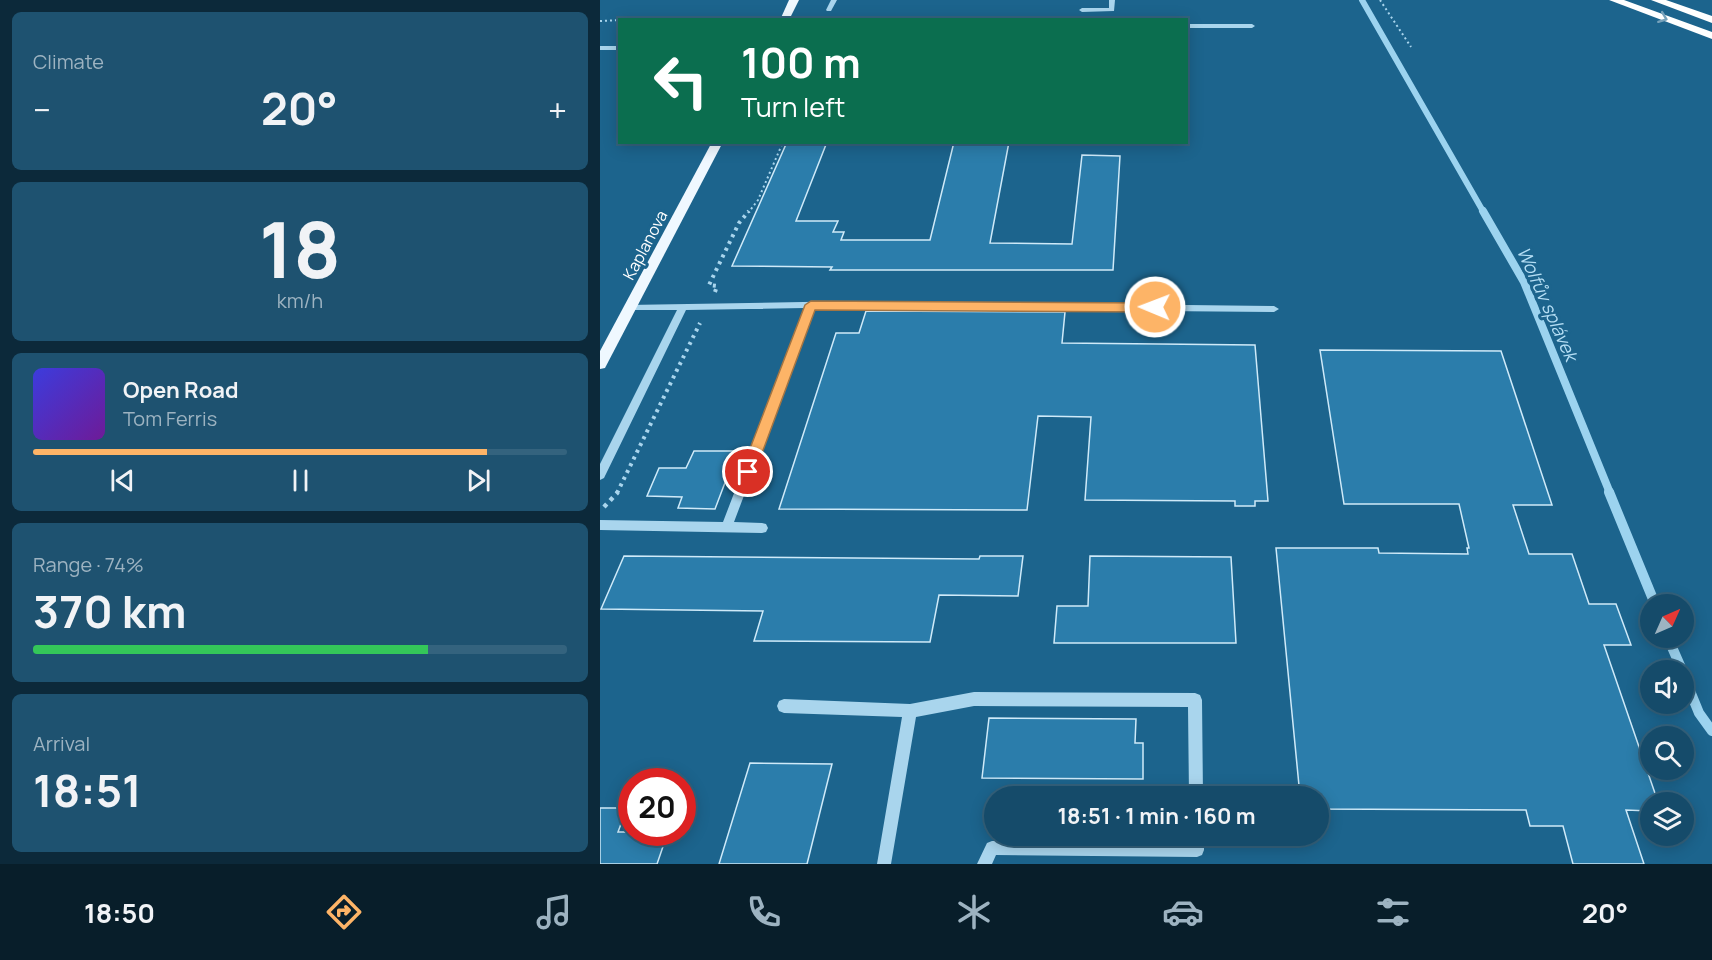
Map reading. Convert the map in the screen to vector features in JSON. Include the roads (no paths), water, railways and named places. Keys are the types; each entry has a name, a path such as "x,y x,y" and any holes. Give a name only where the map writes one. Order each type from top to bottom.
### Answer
{"highway":[{"path":"1614,0 1712,36"},
{"path":"1656,0 1712,20"}],"main road":[{"path":"785,18 794,0"},
{"name":"Kaplanova","path":"600,364 717,144"}],"street":[{"path":"829,10 834,0"},
{"path":"1082,10 1112,10 1112,0"},
{"path":"1188,26 1252,26"},
{"path":"600,48 618,48"},
{"path":"630,307 811,305 1274,309"},
{"path":"727,527 811,305"},
{"path":"600,475 683,307"},
{"path":"600,525 762,528"},
{"path":"784,706 910,711 974,699 1195,700 1197,786"},
{"path":"884,864 910,711"},
{"path":"984,864 992,848 1197,850 1197,846"}],"waterway":[{"name":"Wolfův splávek","path":"1362,0 1484,213"},
{"name":"Wolfův splávek","path":"1483,211 1524,282 1610,493"},
{"name":"Wolfův splávek","path":"1609,492 1651,594"},
{"name":"Wolfův splávek","path":"1672,648 1678,660"},
{"name":"Wolfův splávek","path":"1694,701 1699,713 1712,731"}]}
